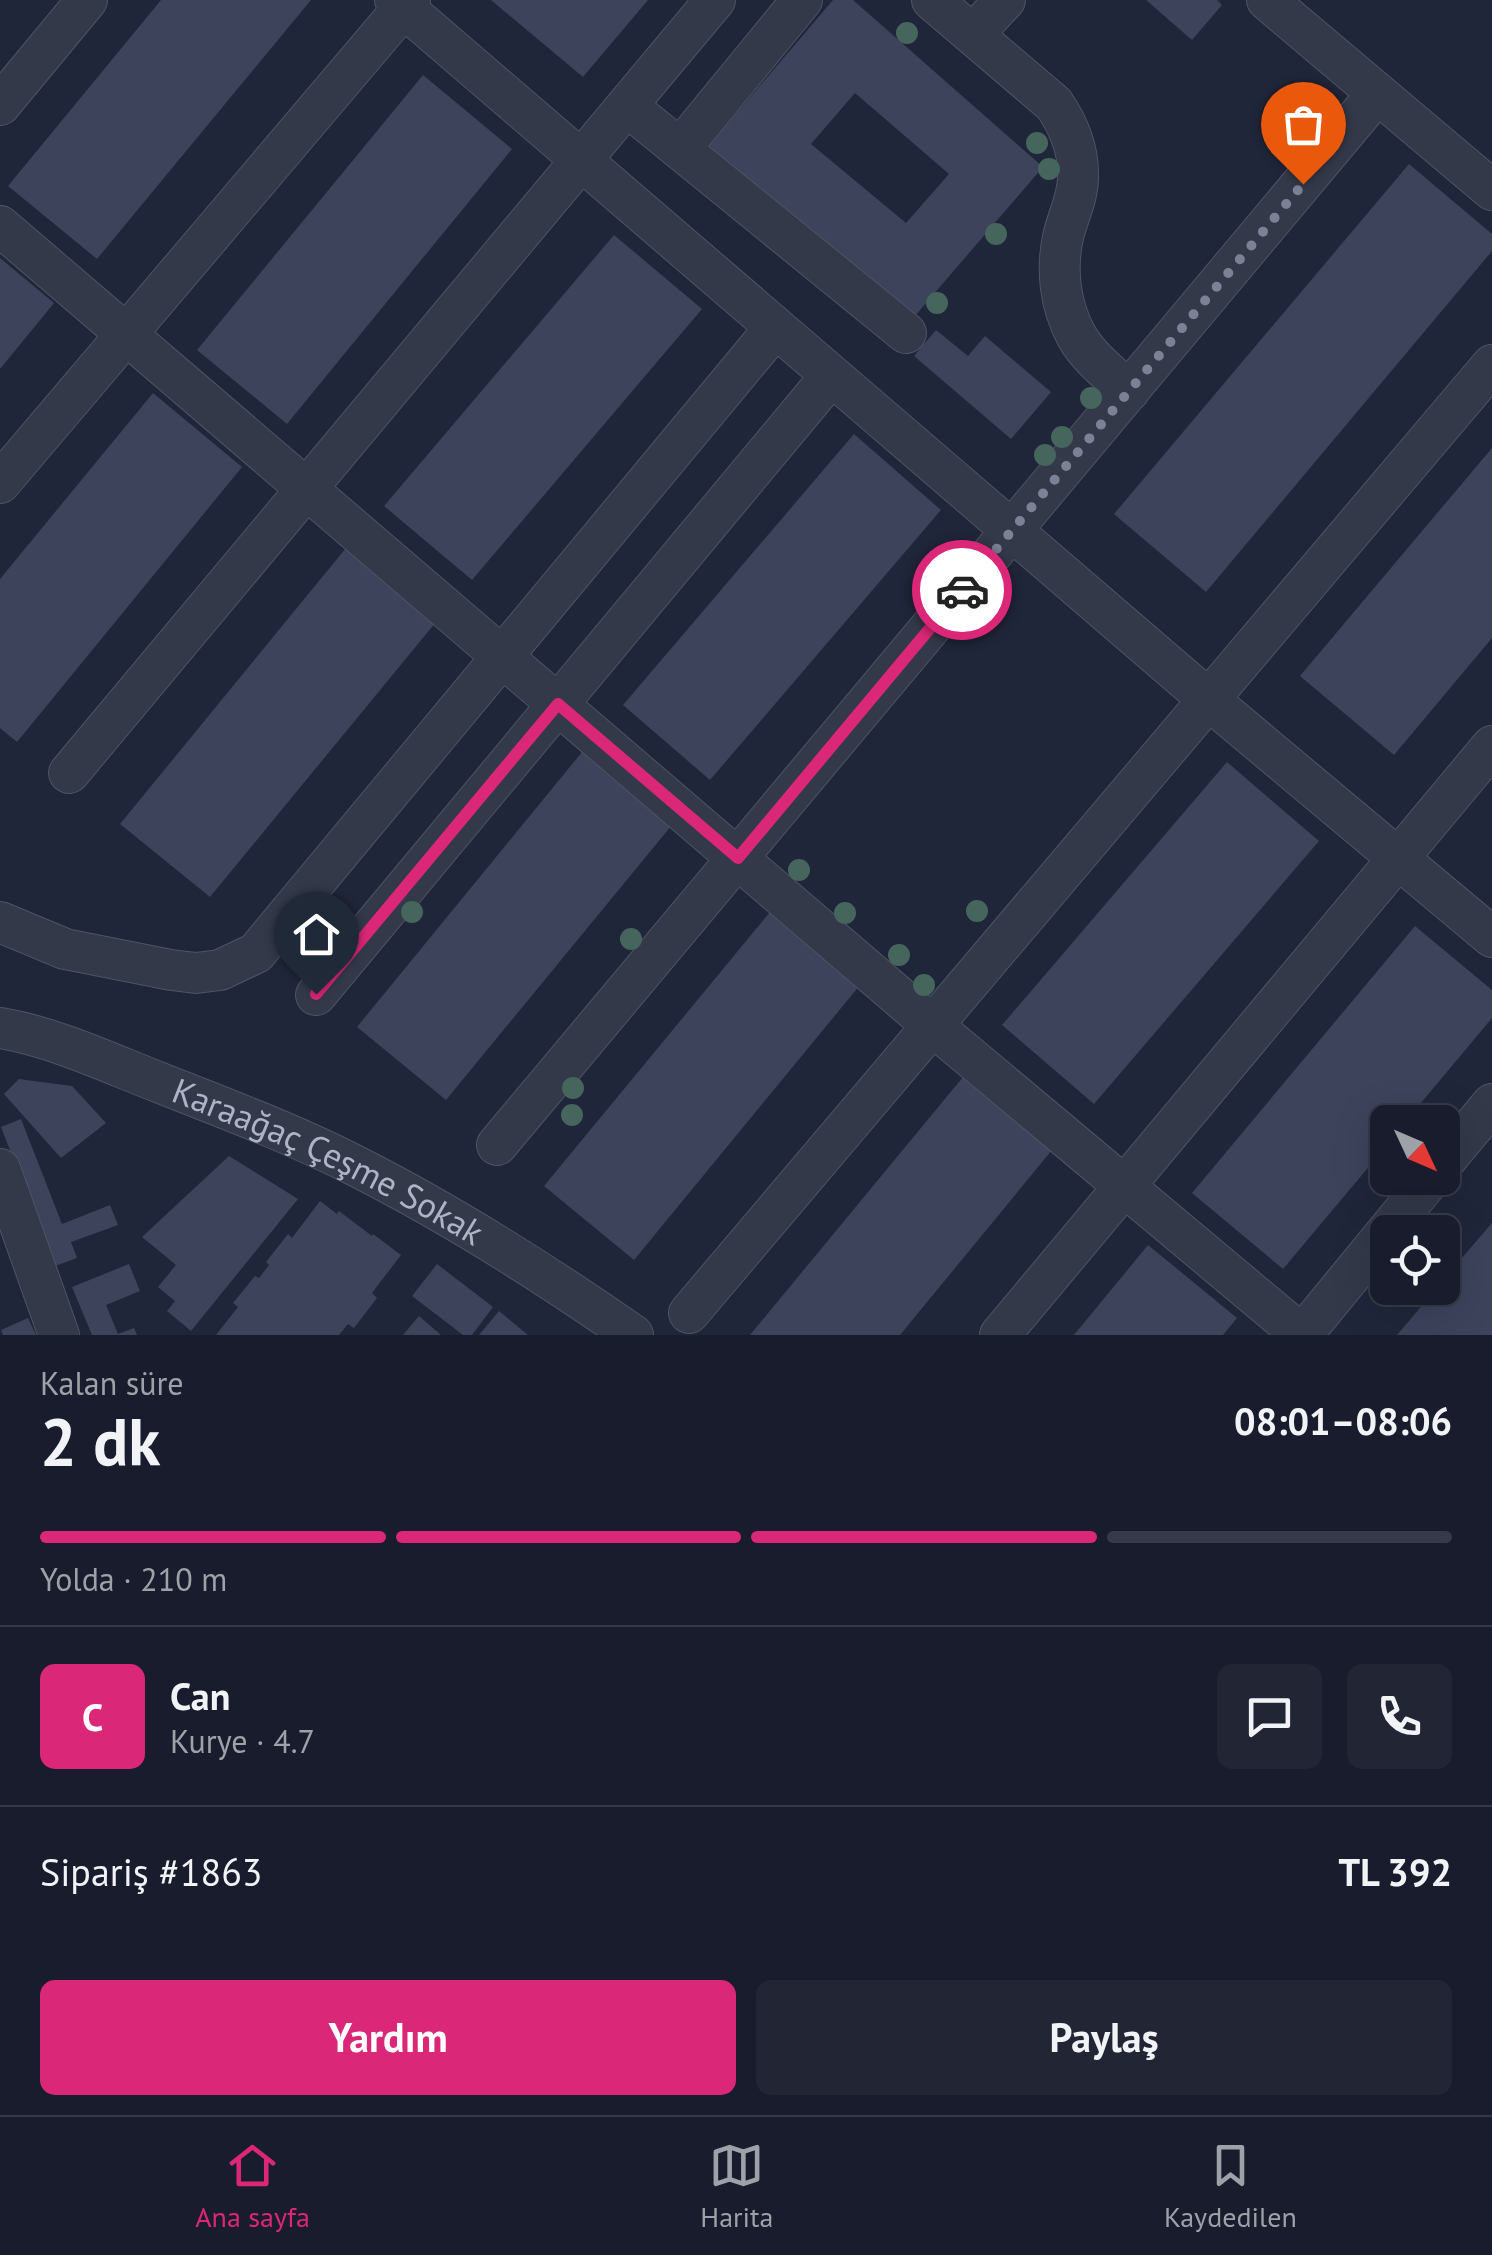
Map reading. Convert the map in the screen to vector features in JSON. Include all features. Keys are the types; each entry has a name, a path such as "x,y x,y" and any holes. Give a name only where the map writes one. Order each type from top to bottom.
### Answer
{"street":[{"path":"0,105 88,0"},
{"path":"69,774 715,0"},
{"path":"680,149 802,0"},
{"path":"932,0 1054,104 1072,137 1078,176 1060,256 1062,295 1087,352 1129,391"},
{"path":"974,34 1005,0"},
{"path":"1268,0 1492,190"},
{"path":"0,483 403,2 830,376 1492,937"},
{"path":"497,1145 1378,94"},
{"path":"626,106 906,333"},
{"path":"0,226 933,1026 1302,1335 1417,1195"},
{"path":"0,922 65,949 171,970 220,970 256,953 775,328"},
{"path":"689,1313 1492,365"},
{"path":"316,994 830,376"},
{"path":"1000,1335 1492,746"},
{"name":"Karaağaç Çeşme Sokak","path":"0,1028 129,1071 352,1164 453,1219 612,1329"},
{"path":"1460,1142 1492,1104"},
{"path":"0,1168 59,1335"}],"building":[{"path":"161,0 311,0 97,259 8,186"},
{"path":"491,0 648,0 583,77"},
{"path":"833,0 853,0 1043,167 908,324 705,150","holes":["855,93 949,174 906,223 811,144"]},
{"path":"1146,0 1217,0 1222,5 1192,40"},
{"path":"423,75 512,149 287,424 197,350"},
{"path":"1409,164 1492,234 1492,251 1206,592 1114,514"},
{"path":"614,235 702,309 472,580 384,506"},
{"path":"0,258 54,303 0,369"},
{"path":"936,330 968,356 985,336 1051,392 1011,439 914,356"},
{"path":"153,393 242,467 17,742 0,728 0,579"},
{"path":"854,434 941,510 710,780 623,705"},
{"path":"1492,448 1492,638 1394,755 1300,676"},
{"path":"346,548 436,622 210,897 120,824"},
{"path":"582,752 672,825 446,1100 357,1027"},
{"path":"1227,762 1319,841 1094,1104 1002,1025"},
{"path":"770,912 860,985 634,1260 544,1186"},
{"path":"1415,926 1492,990 1492,1018 1419,1105 1370,1105 1370,1165 1283,1269 1192,1193"},
{"path":"963,1077 1052,1150 900,1335 750,1335"},
{"path":"19,1079 72,1086 106,1123 61,1158 4,1094"},
{"path":"21,1119 62,1224 110,1205 118,1225 71,1242 77,1258 55,1266 1,1127"},
{"path":"229,1156 298,1199 191,1331 167,1311 175,1301 158,1287 176,1265 142,1237"},
{"path":"320,1201 401,1255 372,1293 377,1298 354,1328 348,1324 339,1335 216,1335 238,1307 233,1303 255,1276 259,1278 288,1234 292,1238"},
{"path":"1492,1223 1492,1335 1397,1335 1423,1305 1460,1305 1460,1260"},
{"path":"1148,1245 1237,1318 1223,1335 1074,1335"},
{"path":"129,1264 140,1291 106,1305 118,1334 134,1328 137,1335 92,1335 72,1287"},
{"path":"437,1264 493,1307 472,1335 463,1335 412,1296"},
{"path":"499,1311 528,1335 479,1335"},
{"path":"419,1316 441,1335 403,1335"},
{"path":"28,1318 36,1335 3,1335 1,1330"}],"way so far":[{"path":"962,590 1303,184"}],"route":[{"path":"316,994 558,704 738,858 962,590"}]}
